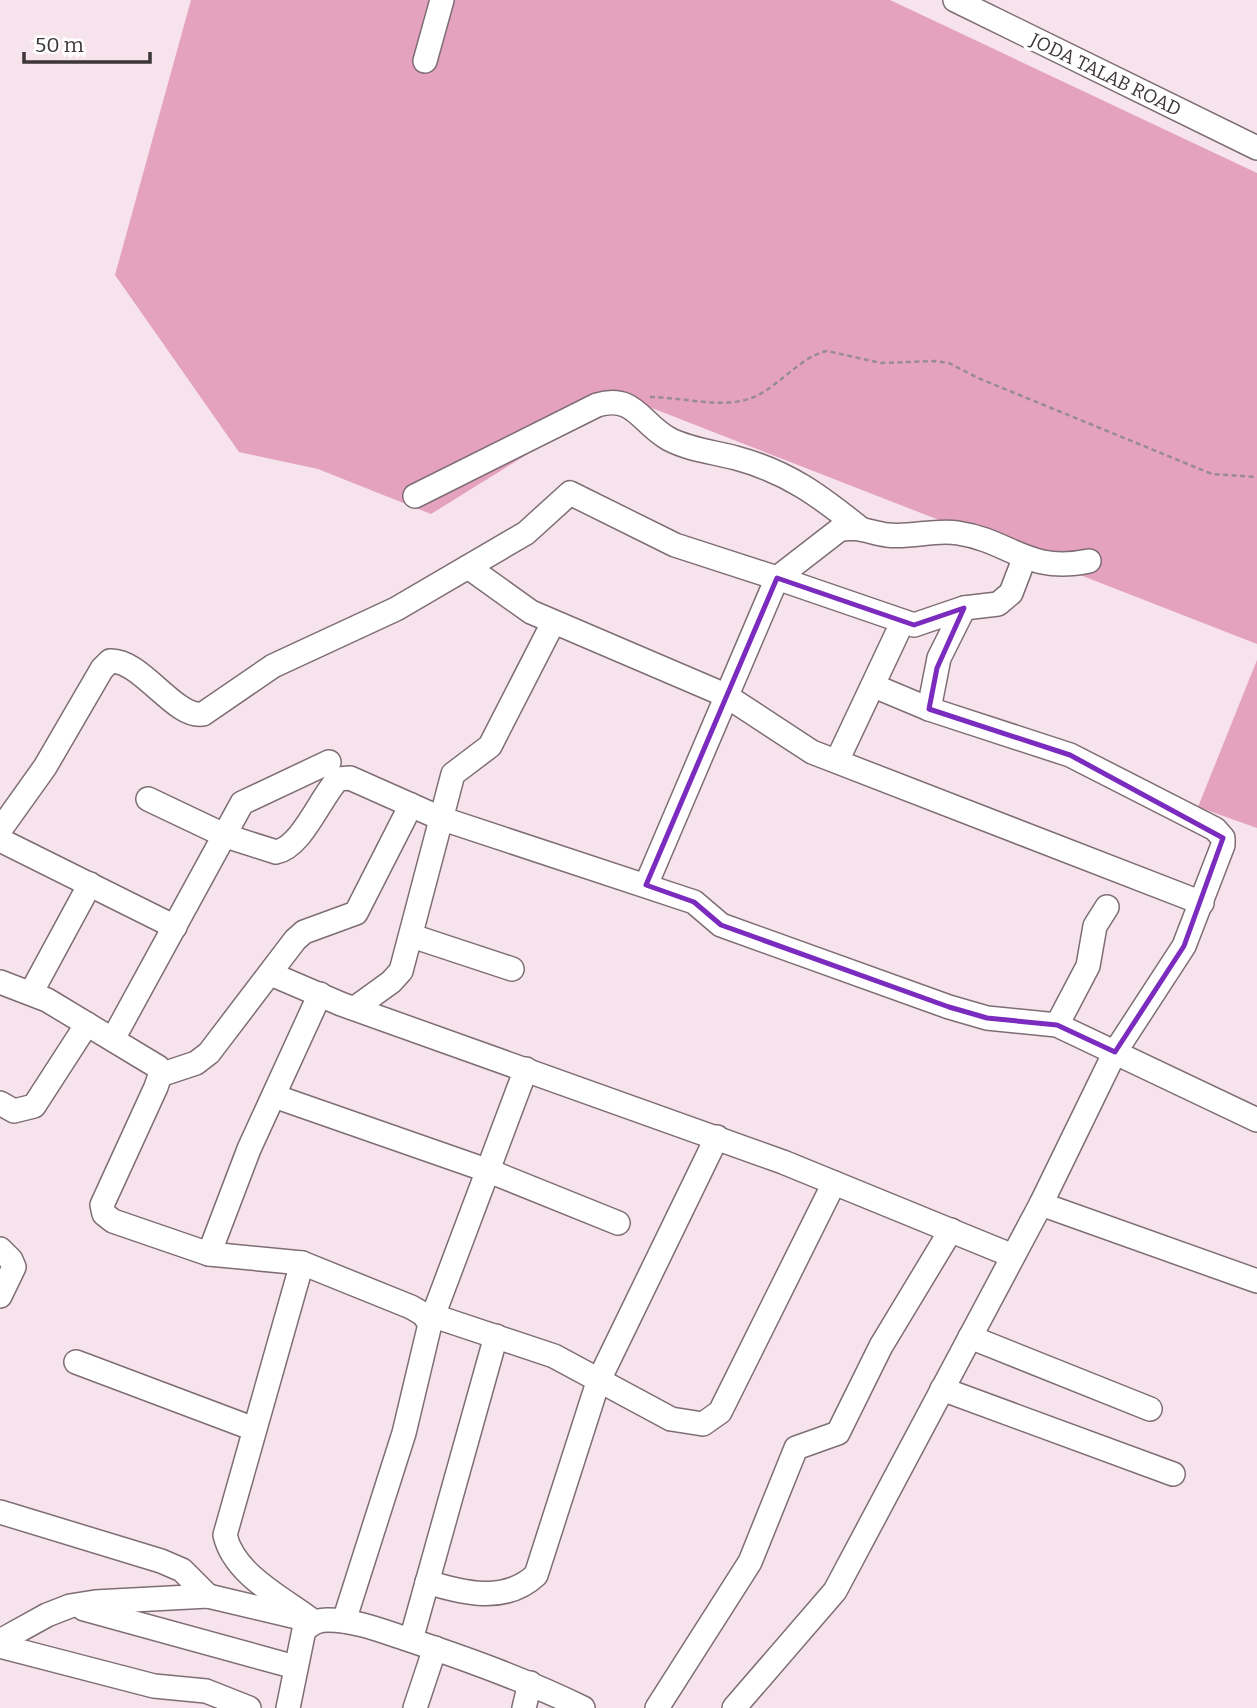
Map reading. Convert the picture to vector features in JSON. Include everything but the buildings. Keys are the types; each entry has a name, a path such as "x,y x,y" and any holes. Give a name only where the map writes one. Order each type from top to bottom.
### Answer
{"street":[{"path":"425,61 442,0"},
{"name":"JODA TALAB ROAD","path":"955,0 1257,148"},
{"path":"415,496 597,405 618,401 631,406 670,439 737,458 800,482 861,529"},
{"path":"0,830 45,767 102,669 110,661 126,665 190,712 200,715 266,670 396,609 526,533 570,493 675,545 914,625 964,608 998,604 1016,584 1024,559"},
{"path":"646,885 724,695 777,578 839,530 861,529 889,536 940,532 970,535 1024,559 1048,565 1089,561"},
{"path":"468,567 520,605 553,623 724,695 812,752 1202,903"},
{"path":"929,709 939,658 964,608"},
{"path":"355,1008 391,982 401,971 453,774 491,746 553,623"},
{"path":"837,761 902,623"},
{"path":"734,1708 835,1591 1041,1204 1115,1052 1167,975 1202,903 1223,845 1223,838 1215,829 1070,755 929,709 874,686"},
{"path":"113,1039 247,799 329,762"},
{"path":"148,799 226,836 268,852 283,851 297,838 341,778 351,778 440,818 694,902 721,925 949,1007 987,1018 1057,1025 1257,1120"},
{"path":"160,1075 196,1063 209,1053 304,932 356,913 411,805"},
{"path":"0,840 175,927"},
{"path":"32,993 90,884"},
{"path":"1057,1025 1088,966 1095,926 1107,907"},
{"path":"412,936 513,969"},
{"path":"271,974 355,1008 717,1138 1013,1256"},
{"path":"0,982 32,993 158,1067 160,1075 102,1205 104,1214 113,1220 209,1254 302,1263 411,1307 432,1320 496,1336 574,1365 598,1382 671,1419 703,1424 713,1419 834,1183"},
{"path":"209,1254 249,1149 320,994"},
{"path":"0,1103 14,1111 23,1111 34,1106 87,1024"},
{"path":"344,1621 404,1433 432,1320 526,1069"},
{"path":"274,1096 489,1171 618,1223"},
{"path":"427,1582 468,1594 481,1594 517,1588 536,1575 598,1382 717,1138"},
{"path":"1041,1204 1257,1281"},
{"path":"657,1708 744,1574 796,1448 804,1443 831,1438 840,1429 881,1346 951,1230"},
{"path":"0,1249 11,1260 13,1268 0,1296"},
{"path":"302,1263 225,1535 229,1553 240,1566 314,1622"},
{"path":"411,1640 496,1336"},
{"path":"970,1337 1150,1409"},
{"path":"76,1362 254,1429"},
{"path":"942,1389 1173,1474"},
{"path":"0,1512 161,1561 182,1570 208,1595"},
{"path":"0,1644 47,1615 71,1606 208,1595 314,1622 344,1621 411,1640 530,1683 583,1708"},
{"path":"71,1606 295,1667"},
{"path":"288,1708 304,1630 314,1622"},
{"path":"0,1644 153,1686 206,1691 249,1708"},
{"path":"415,1708 435,1648"},
{"path":"524,1708 530,1683"}],"path":[{"path":"618,401 650,397 746,401 772,387 817,353 827,351 893,364 935,360 949,363 978,378 1212,474 1257,477"}],"highlighted area":[{"path":"777,578 914,625 964,608 937,668 929,709 1070,755 1223,838 1184,946 1115,1052 1057,1025 987,1018 949,1007 721,925 694,902 646,885"}],"shaded area":[{"path":"191,0 890,0 1257,173 1257,644 621,396 431,514 318,469 239,452 115,275"},
{"path":"1257,660 1257,828 1198,807"}]}
